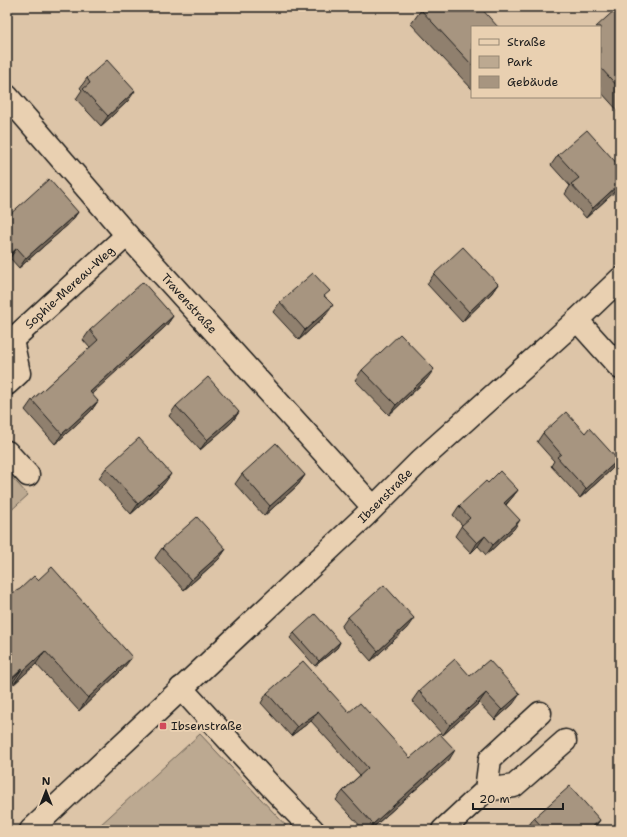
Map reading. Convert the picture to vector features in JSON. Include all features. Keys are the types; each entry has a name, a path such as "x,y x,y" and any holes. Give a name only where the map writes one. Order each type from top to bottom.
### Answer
{"street":[{"name":"Travenstraße","path":"7,96 126,234 374,507"},
{"name":"Sophie-Mereau-Weg","path":"7,384 19,373 9,340 126,234"},
{"name":"Ibsenstraße","path":"30,830 374,507 420,461 577,320 620,279"},
{"path":"577,320 620,368"},
{"path":"7,452 28,475"},
{"path":"181,688 313,830"},
{"path":"486,790 490,759 540,713"},
{"path":"443,830 486,790 514,786 564,741"}],"green space":[{"path":"7,472 28,495 7,514"},
{"path":"200,734 290,830 102,830 99,826"}],"building":[{"path":"424,7 480,7 497,26 471,26 471,64 421,10"},
{"path":"618,7 620,7 620,89 601,68 601,26 597,26"},
{"path":"107,60 135,91 108,116 83,89 90,83 87,78"},
{"path":"587,130 620,167 620,183 593,208 571,184 579,178 558,155"},
{"path":"49,179 78,212 26,258 17,248 7,257 7,217"},
{"path":"463,247 498,284 469,312 434,274"},
{"path":"313,273 330,291 324,296 333,305 305,330 280,302"},
{"path":"143,282 173,316 90,392 98,401 62,434 32,400 98,340 90,330"},
{"path":"400,334 434,369 396,405 362,370"},
{"path":"208,377 239,412 207,440 176,406"},
{"path":"566,412 585,433 589,428 618,460 586,489 557,457 561,454 543,433"},
{"path":"139,438 171,474 138,504 106,468"},
{"path":"276,443 305,475 270,506 242,474"},
{"path":"500,471 518,490 504,503 520,520 493,545 485,536 477,543 461,526 470,518 459,506 486,481 488,483"},
{"path":"197,517 226,549 191,580 162,548"},
{"path":"52,567 132,657 88,698 45,651 7,683 7,596 20,589 34,576 38,580"},
{"path":"384,585 414,618 378,651 348,617"},
{"path":"315,614 340,642 319,661 294,633"},
{"path":"455,659 470,676 489,660 520,694 502,710 486,693 450,725 419,691"},
{"path":"303,661 349,712 360,703 410,758 439,733 455,750 373,824 343,791 368,768 318,712 297,727 267,693"},
{"path":"570,786 600,820 589,830 545,830 534,818"}],"place":[{"name":"Ibsenstraße","path":"163,726"}]}
